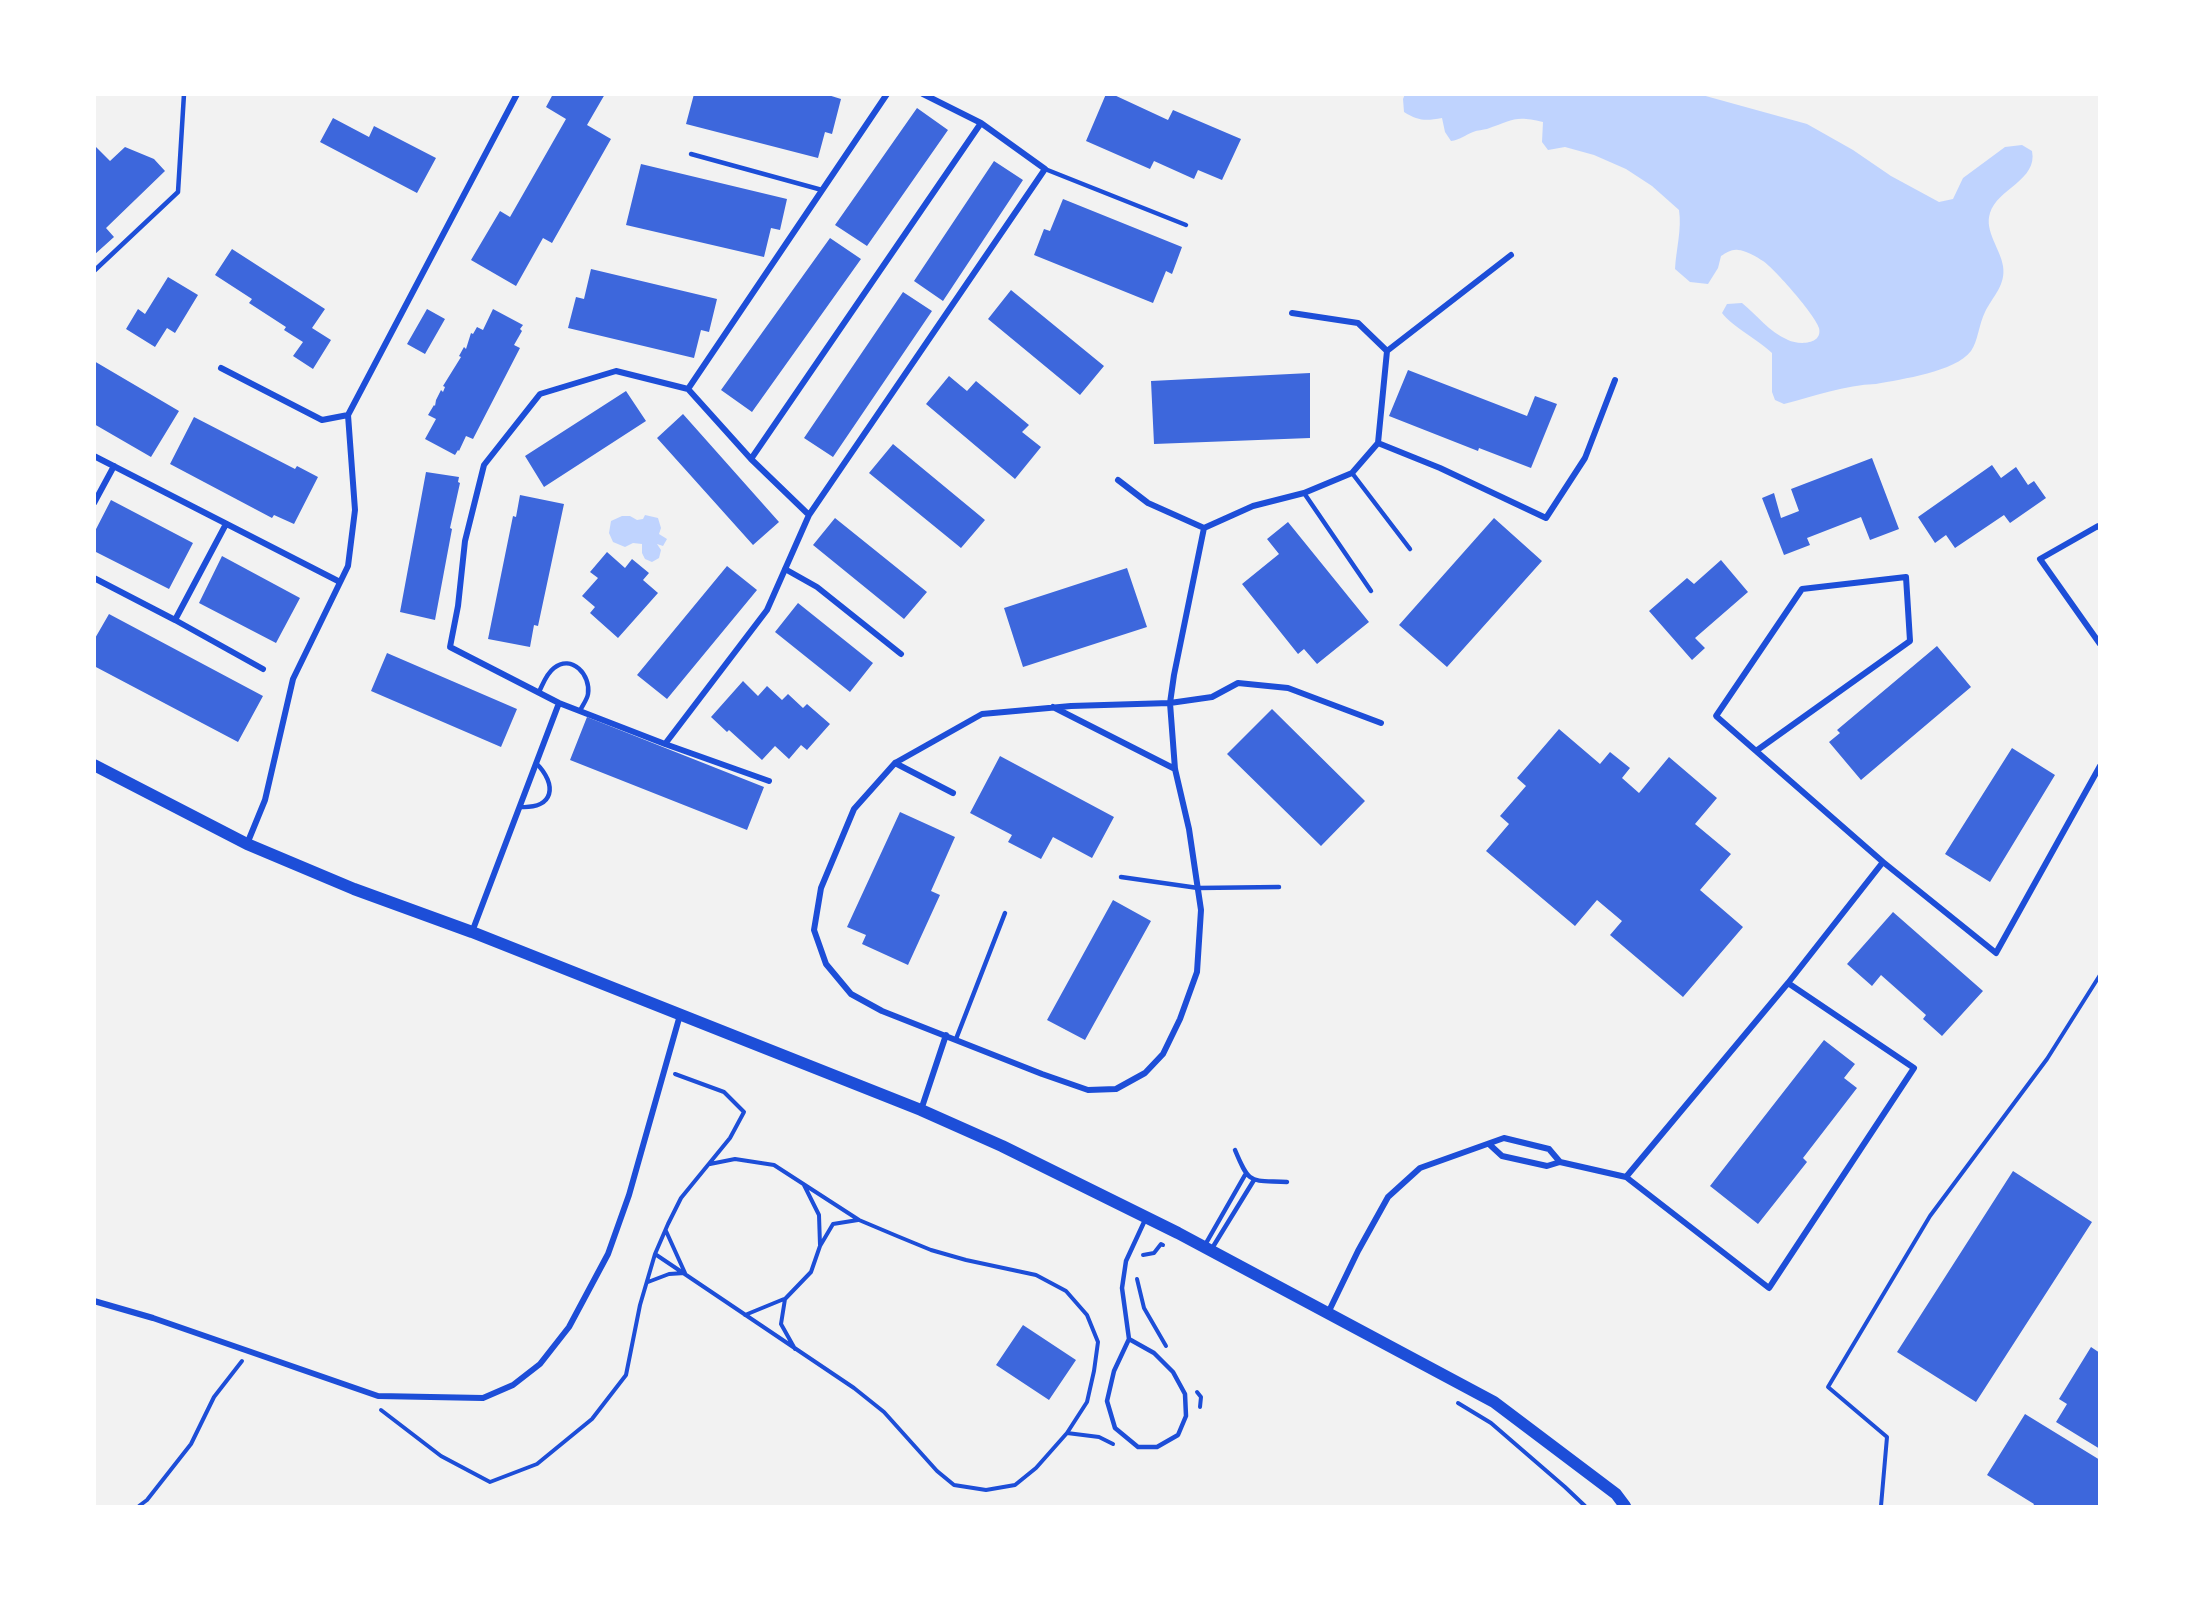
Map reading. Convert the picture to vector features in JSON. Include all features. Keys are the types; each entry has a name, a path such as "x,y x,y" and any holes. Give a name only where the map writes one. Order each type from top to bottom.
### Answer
{"main road":[{"path":"94,765 247,844 354,889 472,932 921,1110 1002,1146 1146,1217 1494,1402 1616,1494 1625,1506"}],"street":[{"path":"247,844 265,800 293,679 348,566 355,510 348,415 517,94"},
{"path":"688,389 887,94"},
{"path":"665,744 767,610 809,515 1045,169 981,123 922,94"},
{"path":"751,459 981,123"},
{"path":"1118,480 1148,503 1204,528 1253,506 1304,493 1352,473 1378,443 1387,351 1511,255"},
{"path":"1292,312 1358,323 1387,351"},
{"path":"221,368 322,420 348,415"},
{"path":"769,781 559,703 450,647 458,606 465,541 484,465 540,394 616,371 688,389 751,459 809,515"},
{"path":"1378,443 1440,468 1546,518 1585,458 1615,380"},
{"path":"94,456 340,582"},
{"path":"94,503 114,466"},
{"path":"176,620 226,524"},
{"path":"2100,528 2098,526 2040,559 2100,644"},
{"path":"1204,528 1170,703 1175,769 1190,829 1201,910 1197,972 1164,1054 1145,1073 1116,1089 1088,1089 1042,1074 882,1011 851,994 826,964 814,930 821,888 854,809 896,763 982,714 1053,707 1170,703 1212,697 1238,683 1288,688 1381,723"},
{"path":"785,569 817,587 901,654"},
{"path":"1756,751 1910,641 1906,577 1802,589 1716,716 1756,751 1883,862 1996,953 2100,766"},
{"path":"94,578 176,620 263,669"},
{"path":"472,932 559,703"},
{"path":"1053,707 1175,769"},
{"path":"896,763 953,793"},
{"path":"1626,1177 1788,983 1883,862"},
{"path":"1489,1144 1502,1156 1547,1166 1560,1162 1626,1177 1769,1288 1914,1068 1788,983"},
{"path":"94,1301 153,1318 378,1396 483,1398 513,1385 540,1364 569,1327 608,1254 629,1195 681,1015"},
{"path":"921,1110 946,1035"},
{"path":"1328,1313 1358,1251 1388,1197 1420,1168 1504,1138 1549,1149 1560,1162"}],"lane":[{"path":"94,271 178,192 184,94"},
{"path":"691,154 822,190"},
{"path":"1045,169 1186,225"},
{"path":"1352,473 1410,549"},
{"path":"1304,493 1371,591"},
{"path":"539,692 548,674 555,667 566,663 574,664 583,672 588,682 588,696 579,711"},
{"path":"520,807 534,807 542,804 550,789 550,781 545,771 536,763"},
{"path":"1121,878 1198,888 1279,887"},
{"path":"956,1039 1005,913"},
{"path":"1235,1150 1245,1175 1254,1180 1287,1182"},
{"path":"1207,1249 1245,1175"},
{"path":"1207,1249 1254,1180"},
{"path":"1129,1339 1154,1353 1173,1372 1185,1394 1186,1416 1178,1435 1157,1447 1138,1447 1115,1428 1107,1401 1114,1371 1129,1339 1122,1288 1126,1261 1146,1217"}],"path":[{"path":"1881,1506 1887,1437 1828,1387 1930,1216 2047,1059 2100,975"},
{"path":"664,1069 724,1092 744,1112 730,1138 681,1197 655,1254 854,1388 884,1412 937,1471 954,1485 986,1490 1015,1485 1036,1468 1067,1433 1087,1402 1098,1342 1087,1315 1066,1291 1036,1275 932,1250 859,1220 774,1165 735,1159 709,1165"},
{"path":"803,1184 819,1215 820,1246"},
{"path":"745,1315 785,1299 811,1272 820,1246 833,1224 859,1220"},
{"path":"666,1230 685,1273"},
{"path":"1139,1266 1143,1255 1154,1253 1161,1244 1171,1248"},
{"path":"648,1282 669,1274 685,1273"},
{"path":"1136,1276 1144,1308 1172,1354"},
{"path":"785,1299 781,1324 796,1349"},
{"path":"1195,1388 1201,1397 1199,1417"},
{"path":"1456,1403 1491,1423 1585,1506"},
{"path":"1067,1433 1099,1437 1119,1448"}],"water":[{"path":"1405,94 1702,95 1807,124 1853,150 1891,176 1939,202 1953,199 1963,178 2005,147 2022,145 2032,151 2032,161 2029,170 2000,197 1990,213 1989,227 2002,260 2003,279 1985,312 1971,351 1953,364 1927,374 1841,389 1784,404 1775,400 1772,392 1772,353 1722,313 1727,304 1742,303 1781,337 1798,343 1814,341 1817,338 1819,328 1811,313 1768,265 1747,252 1734,250 1721,256 1718,268 1708,284 1690,282 1675,269 1679,210 1652,186 1626,169 1594,155 1565,147 1548,150 1542,142 1543,122 1514,119 1451,141 1445,132 1442,118 1422,120 1404,112"},
{"path":"645,515 658,518 661,528 659,534 667,539 663,546 657,544 661,550 659,558 652,562 645,559 642,544 633,543 625,547 613,542 609,533 611,521 622,516 630,516 637,520 643,519"}],"building":[{"path":"553,94 605,94 587,125 611,139 552,243 543,238 516,286 471,260 500,211 510,217 566,119 546,107"},
{"path":"694,94 825,94 841,99 832,134 825,132 818,158 686,124"},
{"path":"1106,94 1112,94 1168,120 1173,110 1241,139 1222,180 1198,170 1194,179 1154,161 1150,169 1086,141"},
{"path":"917,108 948,130 867,246 835,225"},
{"path":"333,118 369,137 374,126 436,158 417,193 320,142"},
{"path":"94,145 110,161 125,147 154,159 165,171 106,228 114,237 94,255"},
{"path":"994,161 1023,180 943,301 914,281"},
{"path":"641,164 787,199 780,230 771,228 764,257 626,225"},
{"path":"1063,199 1182,247 1172,274 1166,271 1153,303 1034,255 1044,229 1050,231"},
{"path":"830,238 861,259 752,412 721,390"},
{"path":"232,249 325,309 312,328 331,340 313,369 293,356 303,342 284,330 286,327 249,303 252,299 215,275"},
{"path":"591,269 717,299 709,332 701,330 694,358 568,328 576,297 584,299"},
{"path":"168,277 198,295 175,333 167,328 155,347 126,329 138,309 145,314"},
{"path":"1011,290 1104,366 1080,395 988,319"},
{"path":"903,292 932,311 833,457 804,438"},
{"path":"427,309 445,319 425,354 407,344"},
{"path":"493,309 523,325 514,345 520,348 473,439 466,436 455,455 425,439 436,419 428,415 435,406 441,390 443,392 445,387 443,386 461,357 459,356 464,347 466,349 471,333 473,334 477,327 483,330"},
{"path":"94,361 179,411 151,457 94,424"},
{"path":"1408,370 1527,416 1535,396 1557,404 1531,468 1479,448 1478,451 1389,416"},
{"path":"1310,373 1310,438 1154,444 1151,381"},
{"path":"949,376 967,391 976,381 1029,425 1022,432 1041,447 1015,479 926,404"},
{"path":"626,391 646,421 544,487 525,456"},
{"path":"683,414 779,522 753,545 657,438"},
{"path":"194,417 295,469 297,466 318,477 294,524 274,515 272,518 170,464"},
{"path":"893,444 985,520 961,548 869,473"},
{"path":"1872,458 1899,529 1870,540 1861,517 1807,538 1810,545 1784,555 1762,498 1774,493 1781,518 1799,511 1791,489"},
{"path":"1992,465 2001,478 2016,467 2028,485 2034,481 2046,498 2010,523 2004,515 1955,548 1946,535 1935,543 1918,517"},
{"path":"426,472 459,477 458,482 460,483 435,620 400,612"},
{"path":"520,495 564,504 538,626 534,625 530,647 488,639 513,516 516,517"},
{"path":"111,500 193,543 169,589 94,551 94,533"},
{"path":"835,518 927,592 904,619 813,545"},
{"path":"1494,518 1542,561 1447,667 1399,625"},
{"path":"1288,522 1369,622 1317,664 1304,649 1298,654 1242,584 1279,554 1267,539"},
{"path":"607,552 625,568 632,559 649,573 643,580 658,593 618,638 590,613 595,607 582,596 598,578 590,572"},
{"path":"222,556 300,598 276,643 199,603"},
{"path":"1721,560 1748,592 1695,638 1705,648 1692,660 1649,611 1687,578 1694,584"},
{"path":"727,566 757,590 667,699 637,675"},
{"path":"1127,568 1147,627 1023,667 1004,608"},
{"path":"798,603 873,663 850,692 775,632"},
{"path":"109,614 263,696 238,742 94,666 94,640"},
{"path":"1937,646 1971,687 1861,780 1829,742 1840,733 1837,730"},
{"path":"387,653 517,709 501,747 371,691"},
{"path":"743,681 758,696 767,686 782,700 788,694 803,708 807,704 830,724 807,750 801,745 789,759 775,746 762,760 711,717"},
{"path":"1272,709 1365,801 1321,846 1227,754"},
{"path":"587,717 764,787 747,830 570,760"},
{"path":"1559,729 1600,764 1610,752 1630,768 1622,778 1639,793 1669,757 1717,798 1695,824 1731,854 1700,890 1743,927 1683,997 1610,935 1622,921 1597,900 1575,926 1486,851 1509,824 1500,816 1526,786 1517,778"},
{"path":"2012,748 2055,775 1990,882 1945,854"},
{"path":"1000,756 1114,817 1092,858 1053,837 1041,859 1008,842 1012,835 970,813"},
{"path":"900,812 955,837 931,891 940,895 908,965 862,944 866,935 847,927"},
{"path":"1113,900 1151,921 1085,1040 1047,1020"},
{"path":"1893,912 1983,991 1942,1036 1923,1019 1926,1015 1881,975 1872,986 1847,964"},
{"path":"1824,1040 1855,1064 1844,1078 1857,1088 1803,1158 1807,1162 1758,1224 1710,1186"},
{"path":"2013,1171 2092,1222 1976,1402 1897,1352"},
{"path":"1023,1325 1076,1360 1049,1400 996,1365"},
{"path":"2091,1347 2100,1353 2100,1449 2056,1422 2067,1404 2059,1399"},
{"path":"2025,1414 2100,1460 2100,1506 2033,1506 2034,1504 1987,1475"}]}
